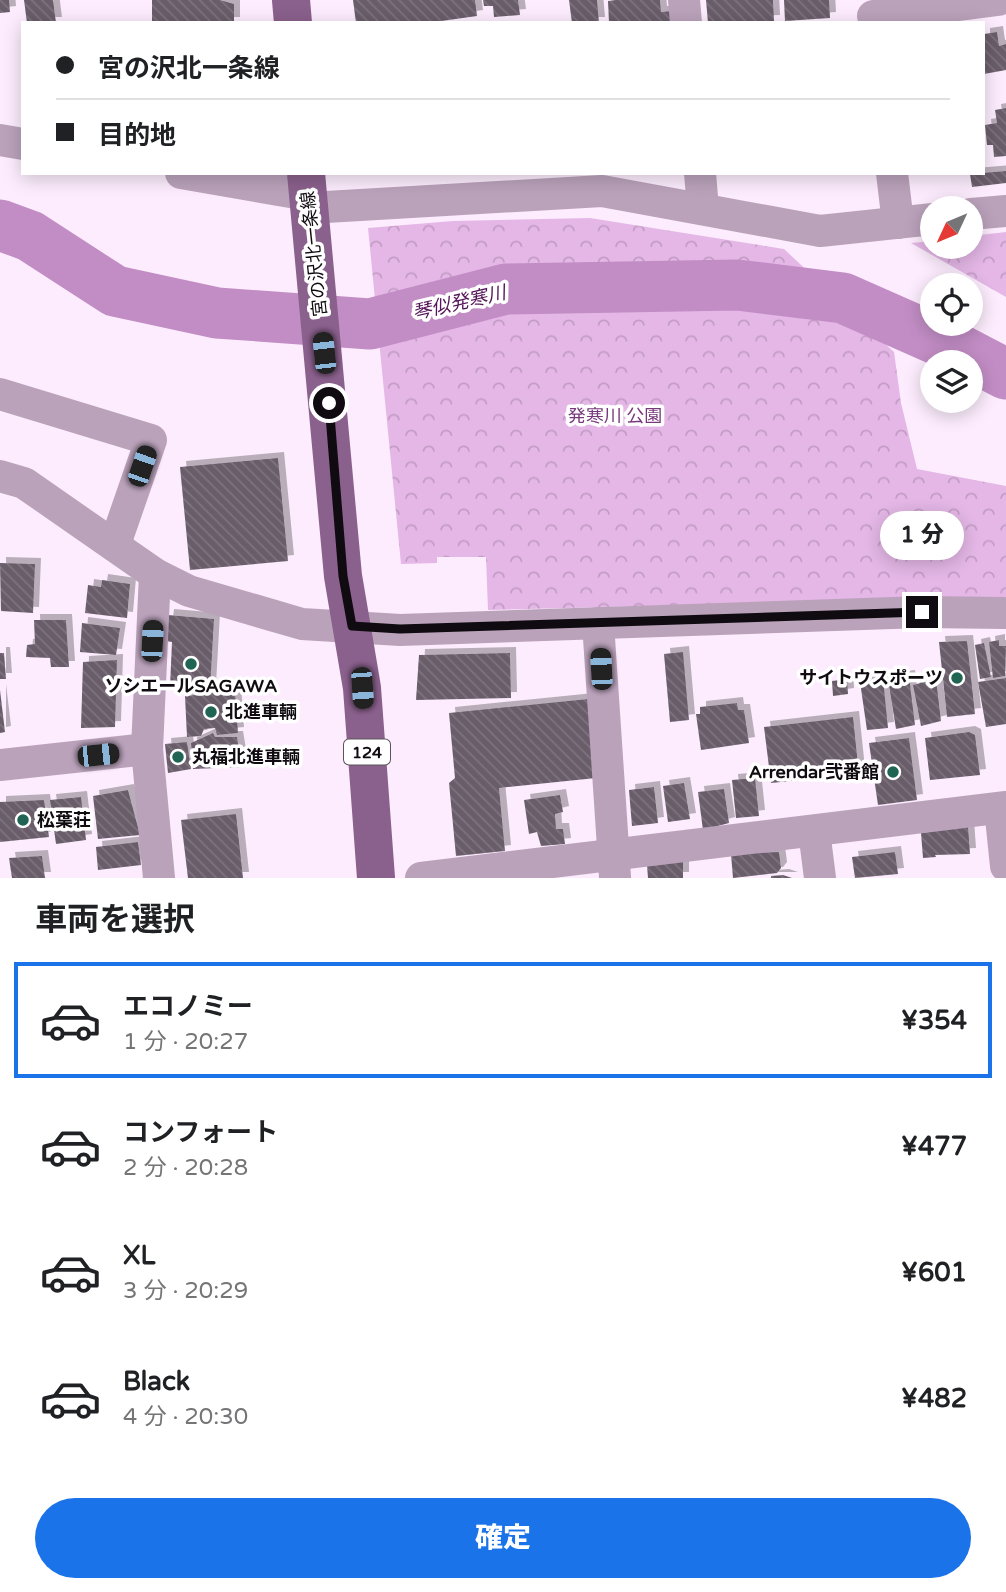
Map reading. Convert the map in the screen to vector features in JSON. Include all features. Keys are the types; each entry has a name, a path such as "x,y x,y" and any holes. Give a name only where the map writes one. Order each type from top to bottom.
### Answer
{"main road":[{"path":"291,0 293,21"},
{"name":"宮の沢北一条線","path":"309,201 343,576 362,688 376,878"}],"street":[{"path":"684,0 686,21"},
{"path":"872,13 998,0"},
{"path":"0,140 21,144"},
{"path":"190,175 309,201 602,191 820,231 920,220"},
{"path":"700,175 703,209"},
{"path":"891,175 898,223"},
{"path":"984,214 1006,211"},
{"path":"0,394 150,440 114,544"},
{"path":"0,476 24,483 155,574 189,591 302,624 400,629 922,612 1006,613"},
{"path":"155,574 146,749 159,878"},
{"path":"598,623 614,867"},
{"path":"0,765 146,749"},
{"path":"421,878 614,867 814,831 1003,808 1006,866"},
{"path":"814,831 820,878"}],"green space":[{"name":"発寒川 公園","path":"590,218 784,249 894,352 901,403 917,469 1006,486 1006,603 962,598 488,610 486,557 437,557 437,563 401,564 368,228 453,221"},
{"path":"1006,232 1006,297 983,284 983,273 964,273 939,259 984,259 984,235"}],"building":[{"path":"0,0 9,0 10,12 0,13"},
{"path":"24,0 53,0 56,21 27,21"},
{"path":"152,0 220,0 234,4 234,21 152,21"},
{"path":"353,0 475,0 477,16 441,21 356,21"},
{"path":"483,0 518,0 520,15 494,17 493,6 484,6"},
{"path":"569,0 597,0 599,21 572,21"},
{"path":"660,0 661,12 672,11 673,21 609,21 608,1"},
{"path":"706,0 773,0 774,21 708,21"},
{"path":"784,0 829,0 830,18 785,21"},
{"path":"997,32 999,46 1006,44 1006,70 985,74 985,34"},
{"path":"1006,108 1006,156 994,157 993,145 987,145 985,125 997,123 995,110"},
{"path":"1006,171 1006,183 972,187 970,175 985,175 985,173"},
{"path":"278,458 288,561 190,570 180,467"},
{"path":"0,563 35,564 33,613 1,611"},
{"path":"102,580 130,584 127,618 85,613 88,585 101,587"},
{"name":"ソシエールSAGAWA","path":"168,615 214,619 210,690 170,687 172,642 165,641"},
{"path":"34,620 66,620 69,667 51,667 50,658 26,657 27,645 35,644"},
{"path":"82,623 120,628 116,655 80,652"},
{"path":"999,640 999,646 1006,646 1005,676 993,678 989,642"},
{"name":"サイトウスポーツ","path":"967,641 975,714 947,717 939,642"},
{"path":"984,643 991,677 980,679 975,645"},
{"path":"683,652 689,720 670,722 664,654"},
{"path":"0,653 4,653 6,679 0,679"},
{"path":"510,653 511,698 416,700 419,655"},
{"path":"117,660 115,727 81,728 83,662"},
{"path":"909,676 915,725 896,729 888,679"},
{"path":"883,678 888,728 867,730 860,682"},
{"path":"1006,678 1006,724 986,727 978,682"},
{"path":"847,679 848,694 833,696 832,681"},
{"path":"936,679 941,721 921,726 913,685"},
{"path":"0,690 5,732 0,733"},
{"name":"北進車輛","path":"235,691 238,733 217,735 215,728 204,729 201,736 187,737 185,696"},
{"path":"588,699 596,778 499,788 505,851 456,856 449,783 455,778 449,713"},
{"path":"737,703 738,710 744,710 749,743 701,750 696,714 700,714 700,707"},
{"path":"853,717 859,774 771,783 764,727"},
{"path":"969,732 975,735 980,775 930,780 925,738"},
{"path":"213,733 215,737 237,737 242,767 193,769 191,743"},
{"name":"Arrendar弐番館","path":"909,738 917,800 878,805 869,743"},
{"name":"丸福北進車輛","path":"187,742 191,769 168,773 165,744"},
{"path":"755,778 759,816 736,818 732,780"},
{"path":"684,783 690,819 668,822 663,786"},
{"path":"654,787 658,823 632,826 629,790"},
{"path":"724,789 729,823 703,830 698,792"},
{"path":"128,790 140,835 98,839 93,796"},
{"path":"560,795 563,812 555,814 556,829 563,829 565,844 541,846 537,832 529,834 524,800"},
{"path":"81,797 86,840 56,844 50,800"},
{"name":"松葉荘","path":"44,800 49,837 0,842 0,802"},
{"path":"236,814 243,878 188,878 181,820"},
{"path":"968,826 970,854 923,858 921,833"},
{"path":"138,842 141,865 98,870 96,847"},
{"path":"779,852 781,868 777,873 733,878 731,854"},
{"path":"895,852 898,874 855,878 852,857"},
{"path":"42,856 45,878 12,878 9,858"},
{"path":"683,861 683,878 648,878 647,865"},
{"path":"783,875 792,878 771,878 771,876"}],"waterway":[{"name":"琴似発寒川","path":"0,225 30,236 115,291 217,313 370,324 506,289 737,285 843,298 954,347 1006,374"}],"place":[{"name":"ソシエールSAGAWA","path":"191,664"},
{"name":"サイトウスポーツ","path":"957,678"},
{"name":"北進車輛","path":"211,712"},
{"name":"丸福北進車輛","path":"178,757"},
{"name":"Arrendar弐番館","path":"893,772"},
{"name":"松葉荘","path":"23,820"}],"route":[{"path":"329,403 343,576 352,626 400,629 922,612"}]}
